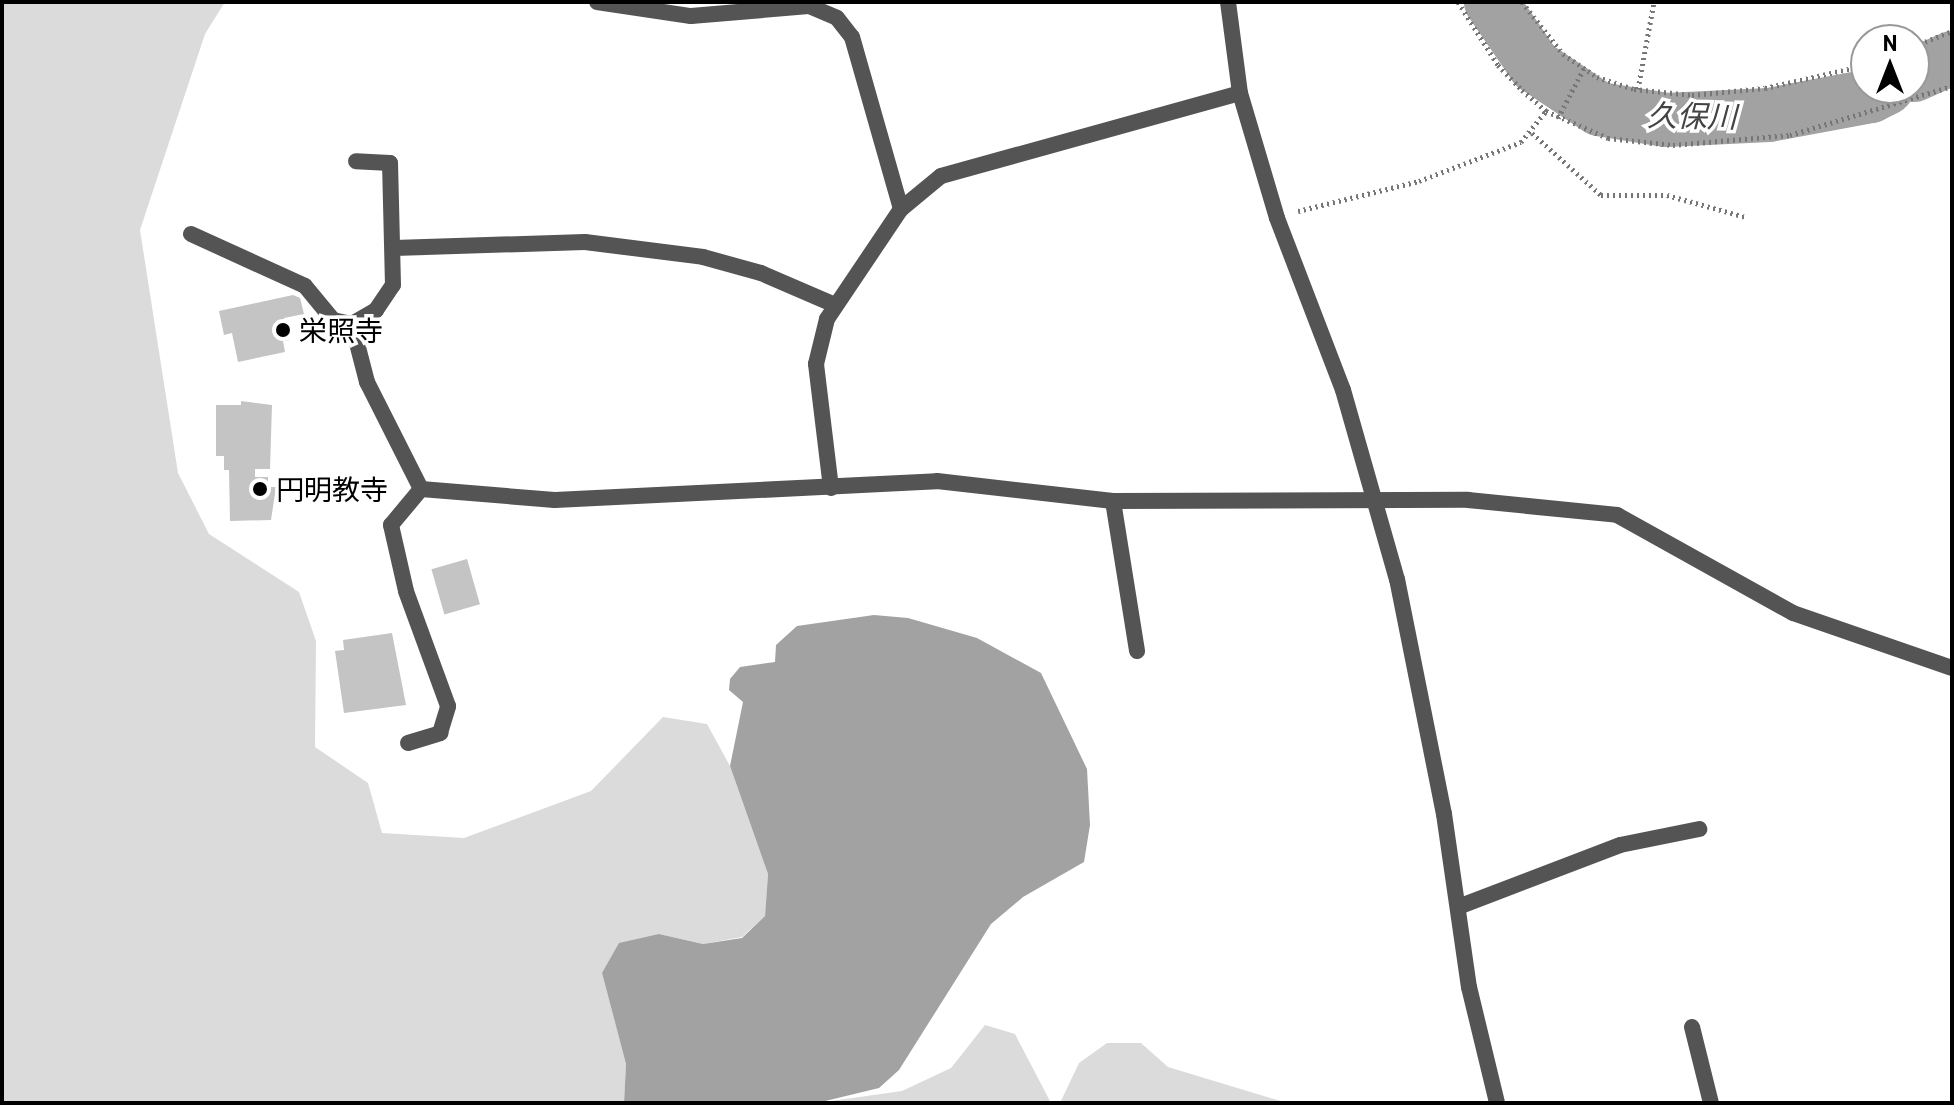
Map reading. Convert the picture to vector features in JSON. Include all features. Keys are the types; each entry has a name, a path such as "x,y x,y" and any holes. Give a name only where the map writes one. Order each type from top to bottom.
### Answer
{"street":[{"path":"597,2 680,8 809,6 837,18 852,37 901,209"},
{"path":"1228,2 1240,93 1277,218 1343,390 1377,499 1400,591 1458,907 1469,987 1497,1103"},
{"path":"831,488 816,364 835,305 901,209 941,176 1240,93"},
{"path":"191,234 305,286 333,320 352,324 376,310 393,285 394,248 390,163 356,161"},
{"path":"394,248 585,242 703,257 761,273 835,305"},
{"path":"352,324 367,382 421,489"},
{"path":"421,489 555,500 937,481 1113,501 1468,500 1617,515 1793,613 1952,668"},
{"path":"408,743 440,733 448,706 406,591 391,525 421,489"},
{"path":"1113,501 1137,651"},
{"path":"1458,907 1620,845 1699,829"},
{"path":"1692,1027 1711,1103"}],"path":[{"path":"1458,2 1498,65 1546,111 1608,138 1673,145 1790,135 1952,86"},
{"path":"1522,2 1563,54 1583,71 1638,89 1692,95 1765,88 1850,69"},
{"path":"1638,89 1654,2"},
{"path":"1930,40 1952,31"},
{"path":"1558,118 1583,71"},
{"path":"1277,218 1419,181 1532,133 1546,111"},
{"path":"1532,133 1601,195 1667,195 1746,217"}],"shaded area":[{"path":"2,2 225,2 205,34 140,230 178,473 209,534 299,592 316,641 315,747 368,783 382,833 464,838 591,791 663,717 707,724 730,766 768,874 765,916 742,937 703,944 659,934 602,973 626,1064 624,1103 2,1103"},
{"path":"874,615 908,618 977,638 1041,673 1087,769 1090,825 1084,862 1023,897 991,924 899,1070 879,1088 817,1103 624,1103 626,1064 602,973 619,943 659,934 703,944 742,938 765,916 768,874 730,766 743,702 729,690 730,679 740,667 775,662 776,645 797,626"},
{"path":"985,1025 1015,1034 1051,1103 817,1103 902,1091 951,1068"},
{"path":"1107,1043 1141,1043 1168,1067 1287,1103 1060,1103 1079,1063"}],"building":[{"path":"293,295 300,298 304,314 284,318 289,340 283,341 285,352 238,362 232,333 224,335 219,311"},
{"path":"241,401 272,405 270,469 255,469 255,477 268,477 268,487 276,487 271,520 230,521 229,470 224,470 224,456 216,456 216,405 241,405"},
{"path":"467,559 480,604 444,614 431,569"},
{"path":"392,633 406,705 344,713 335,651 344,650 343,640"}],"waterway":[{"name":"久保川","path":"1491,2 1535,66 1599,109 1666,120 1769,115 1850,100"},
{"name":"久保川","path":"1930,68 1952,58"}],"place":[{"name":"栄照寺","path":"283,330"},
{"name":"円明教寺","path":"260,489"}]}
